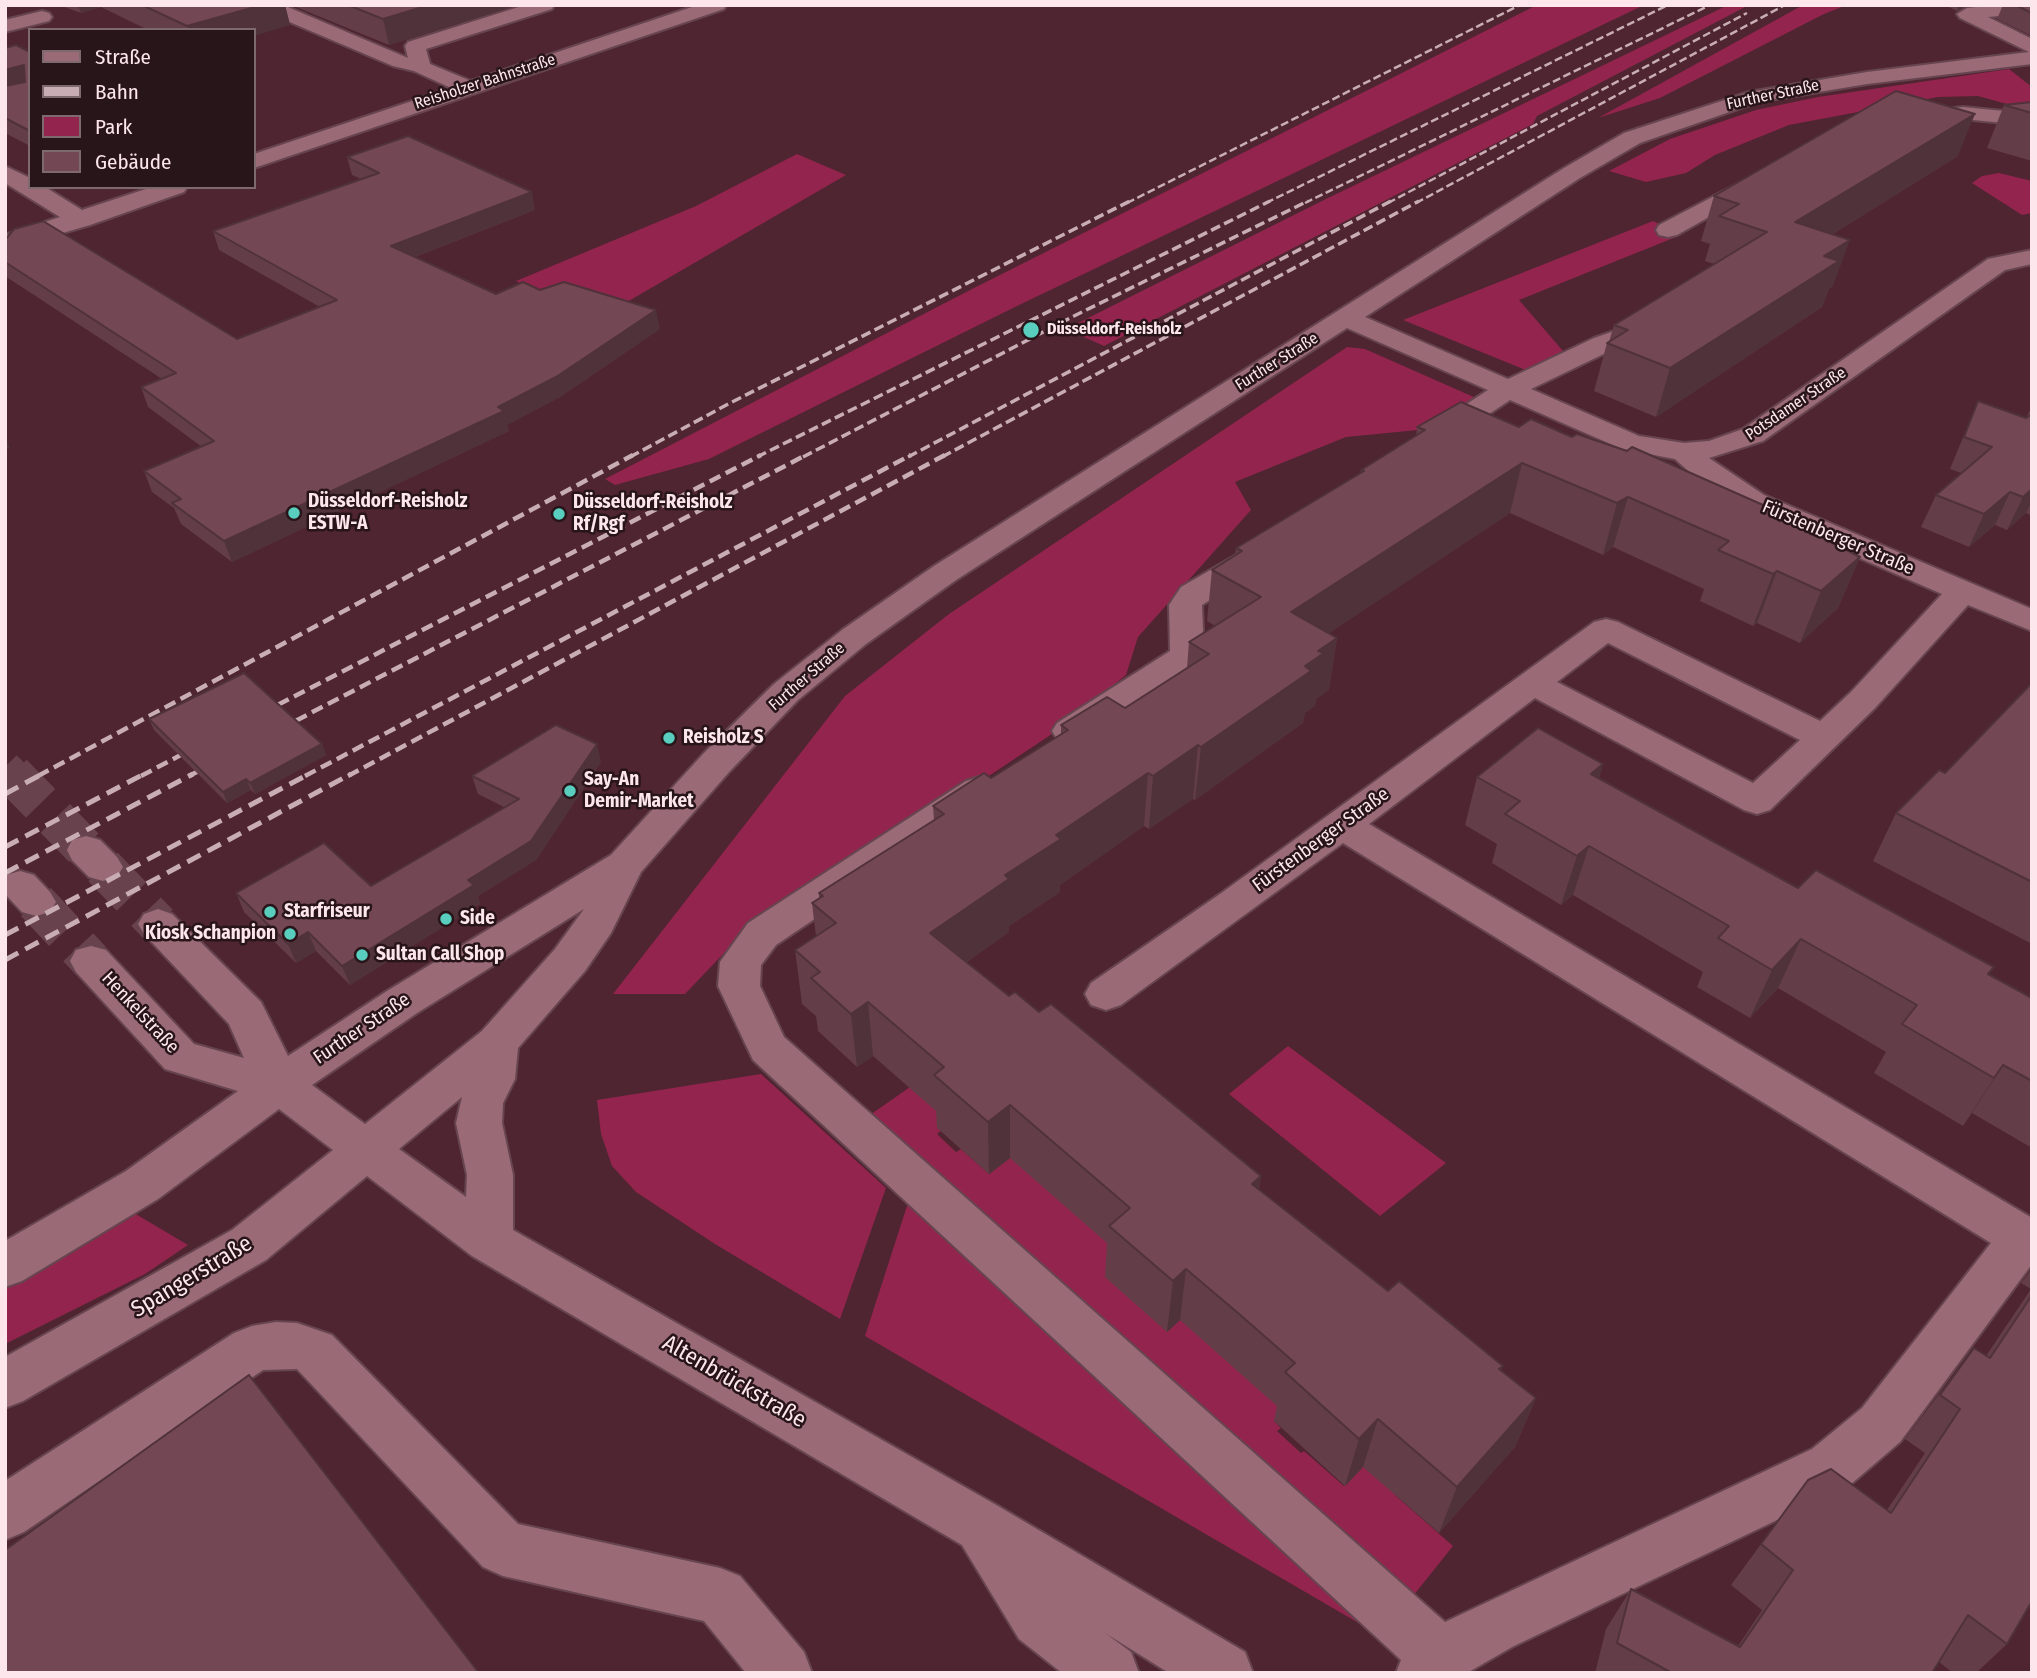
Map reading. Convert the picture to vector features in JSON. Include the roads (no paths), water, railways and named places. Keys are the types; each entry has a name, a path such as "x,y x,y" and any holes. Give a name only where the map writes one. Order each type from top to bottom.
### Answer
{"street":[{"path":"266,5 469,88"},
{"path":"421,67 415,46 545,5"},
{"name":"Reisholzer Bahnstraße","path":"256,160 717,5"},
{"path":"2027,58 1967,14 2032,7"},
{"path":"5,26 42,17"},
{"name":"Further Straße","path":"364,1149 497,1043 570,960 597,923 625,865 690,790 786,692 854,637 945,573 1593,160 1632,138 1671,122 1756,96 1812,86 2027,58"},
{"path":"1902,120 1963,113 2004,117 2032,124"},
{"path":"1668,230 1777,169"},
{"path":"5,173 28,187"},
{"path":"31,189 82,220"},
{"path":"5,243 170,189"},
{"name":"Potsdamer Straße","path":"1346,318 1632,443 1684,452 1713,449 1753,435 1997,264 2032,257"},
{"path":"1403,459 1508,389 1603,344 1632,334 1676,306"},
{"name":"Fürstenberger Straße","path":"1684,452 1707,472 1753,501 2032,621"},
{"path":"1284,540 1193,594 1185,605 1187,655 797,908 762,934 741,962 739,986 768,1048 1433,1664 1505,1620 1831,1467 1881,1425 2023,1238 1342,825"},
{"path":"1533,683 1758,801 1863,700 1964,591"},
{"name":"Fürstenberger Straße","path":"1106,994 1342,825 1606,629 1824,737"},
{"name":"Further Straße","path":"279,1085 401,1002 625,865"},
{"path":"5,1266 142,1185 279,1085 246,1014 158,924"},
{"name":"Henkelstraße","path":"91,961 180,1057 279,1085"},
{"path":"489,1241 489,1175 479,1123 481,1103 493,1079 497,1043"},
{"name":"Altenbrückstraße","path":"279,1085 489,1241 979,1525 1224,1673"},
{"name":"Spangerstraße","path":"5,1384 249,1245 364,1149"},
{"path":"5,1513 252,1349 276,1345 297,1346 314,1351 503,1548 720,1596 783,1673"},
{"name":"Altenbrückstraße","path":"979,1525 1040,1619 1110,1673"}],"tunnel":[{"path":"5,767 12,774"},
{"path":"12,774 86,850"},
{"path":"103,867 158,924"},
{"path":"36,902 91,961"}],"railway":[{"path":"1127,203 1520,5"},
{"path":"1266,203 1668,5"},
{"path":"1305,203 1710,5"},
{"path":"1416,203 1785,5"},
{"path":"1388,203 1747,13"},
{"path":"630,457 732,402 1130,201"},
{"path":"761,455 1270,201"},
{"path":"803,457 1074,316 1308,201"},
{"path":"908,457 1391,201"},
{"path":"942,457 1419,201"},
{"path":"38,776 633,455"},
{"path":"262,713 761,455"},
{"path":"757,457 761,455"},
{"path":"280,729 806,455"},
{"path":"305,776 911,455"},
{"path":"348,776 945,455"},
{"path":"141,776 196,747"},
{"path":"189,776 214,763"},
{"path":"5,794 42,774"},
{"path":"5,847 144,774"},
{"path":"5,873 193,774"},
{"path":"5,935 309,774"},
{"path":"5,960 351,774"}],"place":[{"name":"Düsseldorf-Reisholz","path":"1031,330"},
{"name":"Düsseldorf-Reisholz ESTW-A","path":"294,513"},
{"name":"Düsseldorf-Reisholz Rf/Rgf","path":"559,514"},
{"name":"Reisholz S","path":"669,738"},
{"name":"Say-An Demir-Market","path":"570,791"},
{"name":"Starfriseur","path":"270,912"},
{"name":"Side","path":"446,919"},
{"name":"Kiosk Schanpion","path":"290,934"},
{"name":"Sultan Call Shop","path":"362,955"}]}
